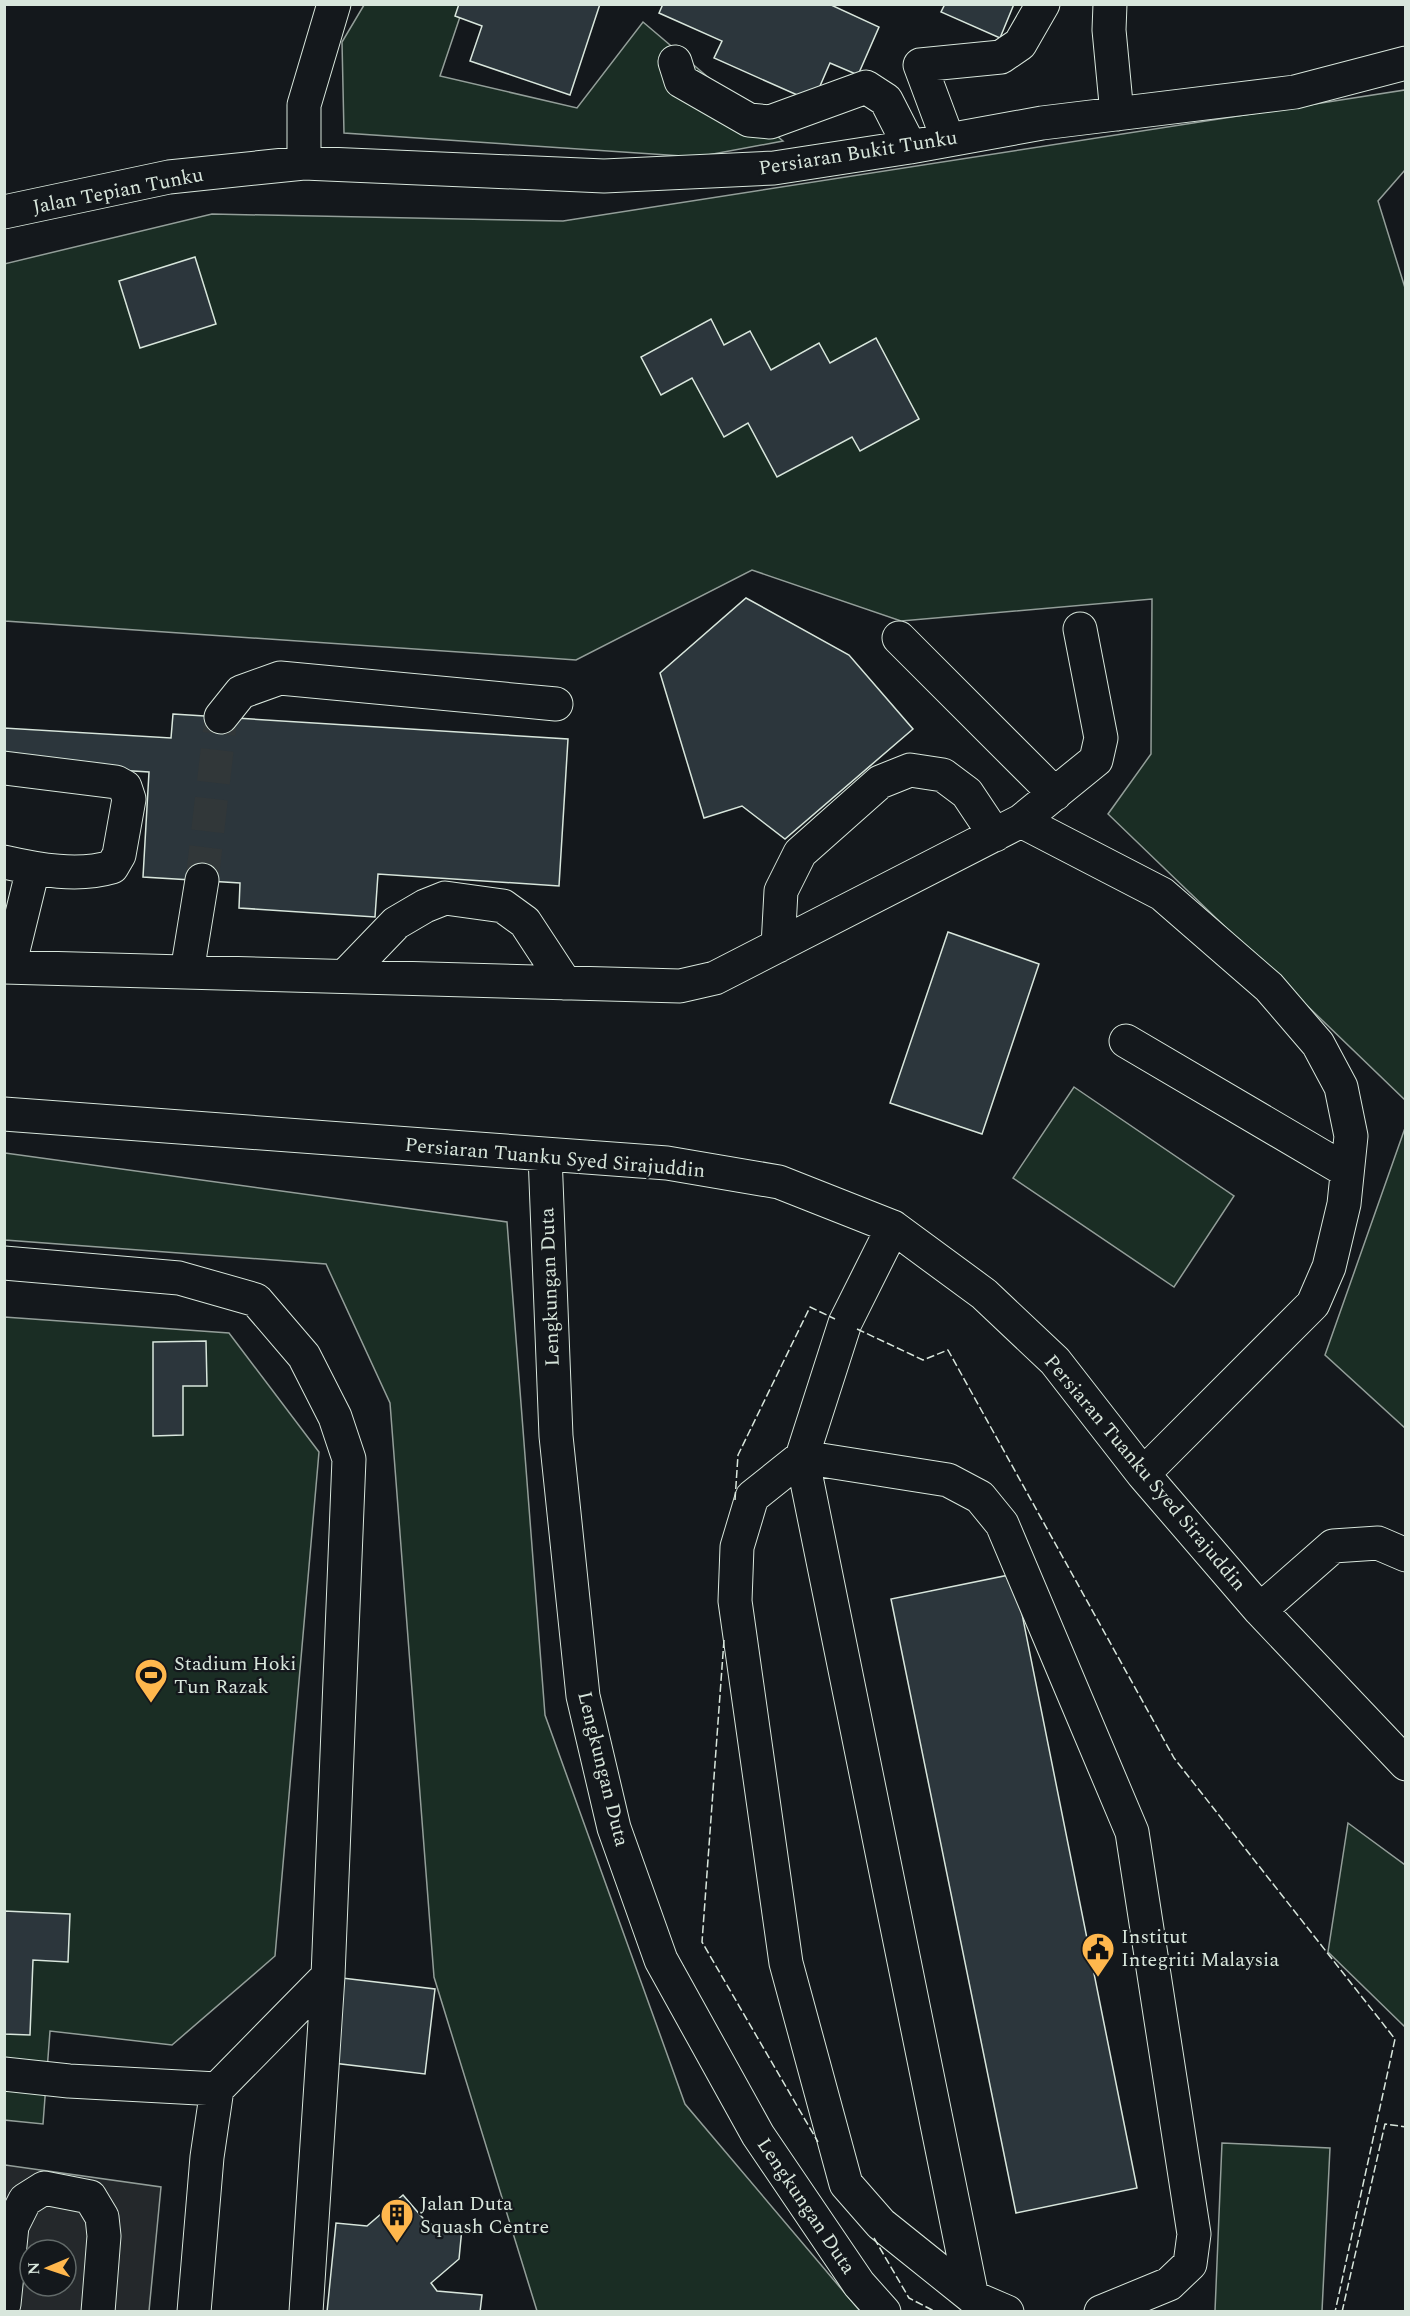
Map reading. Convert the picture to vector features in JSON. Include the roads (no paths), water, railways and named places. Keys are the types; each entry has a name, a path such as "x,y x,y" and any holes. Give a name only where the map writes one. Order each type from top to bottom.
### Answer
{"street":[{"path":"303,163 304,105 334,4"},
{"path":"675,62 681,81 749,120 770,122 920,65 1001,57 1020,44 1043,4"},
{"path":"1110,4 1109,30 1117,114"},
{"name":"Persiaran Bukit Tunku","path":"303,163 604,176 774,168 910,147 1042,123 1295,92 1406,63"},
{"path":"920,65 948,140"},
{"path":"866,87 886,100 910,147"},
{"name":"Jalan Tepian Tunku","path":"4,212 169,177 303,163"},
{"path":"4,768 116,783 125,787 129,799 119,855 112,867 94,872 19,865 7,967 680,986 715,978 1008,828 1096,760 1101,738 1080,629"},
{"path":"899,638 1054,794"},
{"path":"221,717 241,692 280,678 556,704"},
{"path":"778,946 781,891 800,853 880,783 910,770 943,775 1008,828 1162,894 1269,987 1318,1044 1341,1087 1351,1136 1344,1204 1329,1266 1313,1304 1143,1474"},
{"path":"187,972 202,880"},
{"path":"345,976 396,922 445,898 502,906 525,922 565,983"},
{"path":"1126,1041 1347,1171"},
{"name":"Persiaran Tuanku Syed Sirajuddin","path":"4,1114 667,1163 779,1182 893,1227 984,1294 1055,1360 1143,1474 1260,1610 1406,1764"},
{"name":"Lengkungan Duta","path":"545,1155 557,1448 583,1696 614,1828 661,1960 758,2135 859,2284 884,2312"},
{"path":"893,1227 845,1323 802,1457 972,2297"},
{"path":"4,1263 179,1278 256,1300 304,1356 335,1417 349,1460 328,1976 306,2312"},
{"path":"1007,2312 972,2297 881,2224 846,2184 786,1963 735,1601 737,1547 752,1497 802,1457 948,1480 980,1497 1002,1524 1132,1832 1194,2234 1191,2264 1169,2284 1101,2312"},
{"path":"1260,1610 1334,1546 1378,1543 1406,1555"},
{"path":"194,2312 207,2157 217,2089 328,1976"},
{"path":"4,2074 69,2081 217,2089"},
{"path":"4,2304 15,2198 44,2188 90,2197 102,2217 98,2312"}],"tunnel":[{"path":"202,880 221,717"}],"place":[{"name":"Stadium Hoki Tun Razak","path":"151,1704"},
{"name":"Institut Integriti Malaysia","path":"1098,1978"},
{"name":"Jalan Duta Squash Centre","path":"397,2244"}]}
